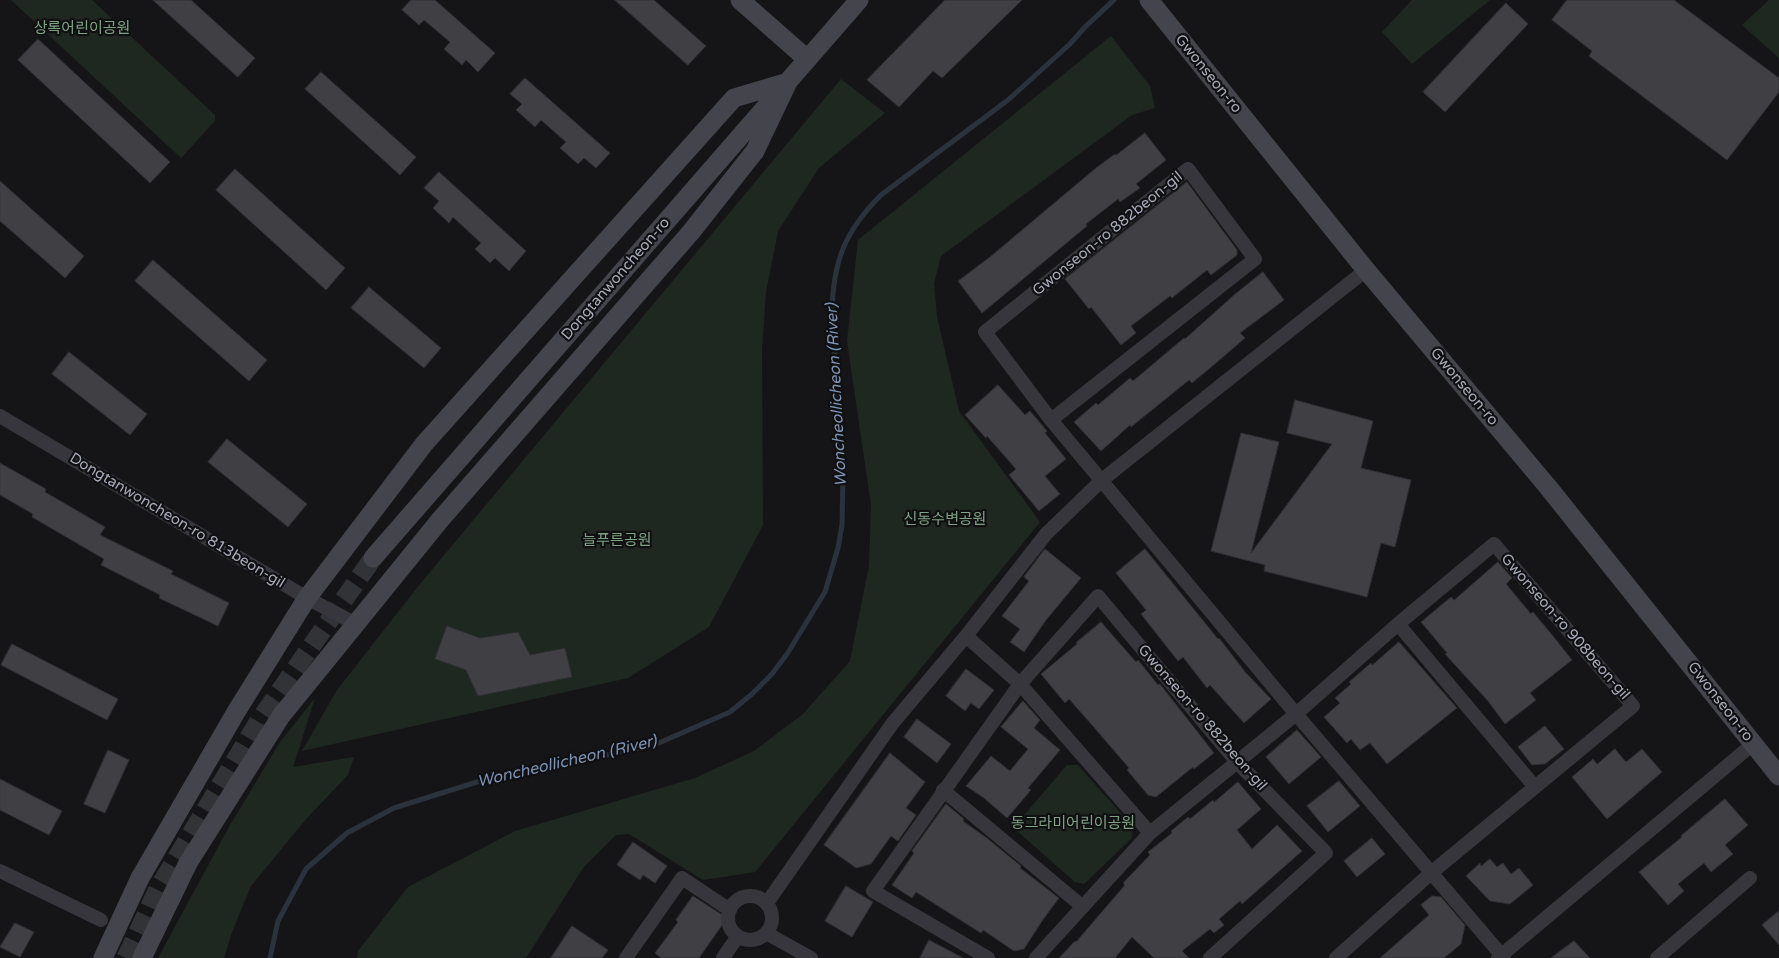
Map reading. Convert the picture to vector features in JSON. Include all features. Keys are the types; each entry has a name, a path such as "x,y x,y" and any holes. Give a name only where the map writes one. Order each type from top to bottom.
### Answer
{"main road":[{"path":"740,0 807,59"},
{"name":"Dongtanwoncheon-ro","path":"373,558 860,0"},
{"name":"Gwonseon-ro","path":"1149,0 1366,270 1548,487 1779,776"},
{"path":"103,958 140,878 236,712 307,598 424,444 734,98 788,82"},
{"path":"142,958 188,863 281,716 440,520 691,232 755,150 788,82"}],"street":[{"name":"Gwonseon-ro 882beon-gil","path":"1051,420 1255,259 1188,169 985,332 1051,420 1102,480"},
{"path":"767,903 892,724 966,636 1046,534 1102,480 1366,270"},
{"name":"Dongtanwoncheon-ro 813beon-gil","path":"0,416 307,598 356,624"},
{"path":"1102,480 1501,957 1753,744"},
{"name":"Gwonseon-ro 908beon-gil","path":"1150,833 1296,714 1398,624 1494,544 1633,706 1535,787"},
{"name":"Gwonseon-ro 882beon-gil","path":"988,958 873,891 1020,684 1098,596 1237,762 1326,853 1210,958"},
{"path":"1336,958 1431,873 1535,787 1398,624"},
{"path":"966,636 1020,684 1150,833 1036,958"},
{"path":"943,790 1082,908"},
{"path":"0,871 101,920"},
{"path":"626,958 682,878 730,910"},
{"path":"1657,958 1750,878"},
{"path":"746,896 761,898 767,903 770,908 772,921 766,933 753,939 745,939 733,931 728,917 733,904 746,896"},
{"path":"766,933 811,958"},
{"path":"723,958 738,936"}],"green space":[{"name":"상록어린이공원","path":"11,0 92,0 215,115 215,121 181,158"},
{"path":"1412,0 1490,0 1412,64 1382,32"},
{"path":"1769,0 1779,0 1779,58 1742,25"},
{"name":"신동수변공원","path":"1111,36 1150,86 1155,108 1132,115 941,256 934,283 937,317 959,411 1040,522 755,872 703,880 629,834 616,835 583,868 526,958 357,958 358,951 408,887 515,831 695,778 754,751 803,714 850,661 869,566 871,505 847,341 858,240"},
{"name":"늘푸른공원","path":"841,79 885,113 819,168 778,231 766,292 762,350 763,525 709,627 628,678 302,751 337,690 420,584"},
{"path":"315,698 293,767 354,757 348,775 307,818 251,886 232,932 224,958 158,958 230,825 280,742"},
{"name":"동그라미어린이공원","path":"1067,765 1078,765 1132,826 1132,838 1084,884 1075,882 1017,831 1019,821"}],"building":[{"path":"153,0 191,0 255,58 238,77"},
{"path":"411,0 435,0 495,53 478,72 466,60 462,65 444,49 450,42 424,20 419,25 402,10"},
{"path":"615,0 654,0 706,46 688,65"},
{"path":"945,0 1022,0 942,78 933,71 899,107 867,80"},
{"path":"1567,0 1674,0 1779,78 1779,92 1727,160 1589,56 1592,51 1552,20"},
{"path":"1506,3 1528,24 1445,112 1423,92"},
{"path":"38,39 170,162 150,183 18,60"},
{"path":"321,72 416,157 400,175 305,89"},
{"path":"525,78 610,153 596,168 584,158 578,164 560,148 566,142 541,120 535,127 516,110 522,104 510,94"},
{"path":"1145,133 1166,160 1136,184 1140,188 1120,202 1118,199 1086,224 1087,226 982,313 958,281 990,257 1096,168"},
{"path":"235,169 345,268 326,290 216,190"},
{"path":"439,172 526,251 509,271 495,258 490,263 475,249 481,243 453,217 449,223 433,208 439,201 424,188"},
{"path":"0,181 84,256 65,278 0,221"},
{"path":"1187,182 1237,250 1237,255 1211,275 1207,270 1172,298 1170,296 1131,326 1136,333 1121,345 1091,307 1089,309 1065,279"},
{"path":"153,260 267,360 249,381 135,281"},
{"path":"1263,272 1284,300 1240,333 1245,338 1192,383 1189,380 1131,427 1130,425 1101,451 1074,422 1130,378 1133,381"},
{"path":"369,287 441,348 424,368 351,308"},
{"path":"69,352 147,414 130,435 52,374"},
{"path":"998,385 1025,415 1030,411 1047,431 1045,433 1066,459 1045,476 1060,494 1039,511 1009,475 1016,469 987,436 986,438 965,415"},
{"path":"1295,400 1373,421 1361,468 1411,480 1395,547 1381,543 1367,597 1264,571 1265,565 1211,551 1241,433 1279,442 1251,553 1332,444 1287,433"},
{"path":"227,439 307,504 288,527 208,462"},
{"path":"0,463 46,489 45,492 105,527 100,535 173,571 171,574 229,603 218,626 159,598 160,595 101,565 104,559 32,517 33,514 0,495"},
{"path":"1045,549 1081,578 1046,620 1024,652 1010,642 1020,629 1002,616 1029,581 1024,577"},
{"path":"1145,549 1246,673 1271,699 1244,723 1210,685 1207,688 1183,657 1178,661 1141,614 1146,610 1116,573"},
{"path":"1498,562 1512,578 1506,584 1531,614 1533,612 1572,660 1530,693 1536,700 1505,724 1488,701 1445,654 1447,653 1421,622 1451,597 1454,600"},
{"path":"1101,622 1136,662 1138,660 1158,685 1160,684 1214,753 1194,769 1193,767 1156,797 1148,795 1127,770 1129,768 1092,725 1069,699 1065,703 1041,674"},
{"path":"447,626 480,638 518,632 530,655 565,648 572,677 478,696 466,670 435,659"},
{"path":"1399,642 1457,708 1387,764 1370,743 1360,750 1351,739 1347,743 1324,717 1340,703 1335,698 1351,684 1349,682"},
{"path":"12,644 118,699 107,720 1,665"},
{"path":"966,669 994,690 979,709 971,703 965,711 946,696"},
{"path":"1023,701 1040,720 1034,728 1060,750 1028,788 1031,790 1007,818 984,798 966,786 991,756 1010,771 1028,749 1001,727"},
{"path":"917,719 951,744 937,763 904,737"},
{"path":"1545,726 1564,749 1545,764 1532,765 1518,747"},
{"path":"1297,730 1321,757 1289,784 1266,757"},
{"path":"1615,749 1626,762 1642,749 1662,772 1607,819 1572,777 1593,759 1597,764"},
{"path":"108,750 129,760 105,813 84,804"},
{"path":"890,753 925,782 906,808 916,815 898,841 891,836 871,864 856,868 824,845"},
{"path":"0,779 62,811 49,835 0,810"},
{"path":"1339,781 1360,806 1328,832 1307,806"},
{"path":"1238,782 1261,809 1237,830 1252,849 1277,825 1302,851 1242,904 1240,901 1219,919 1224,925 1214,933 1210,929 1182,951 1189,958 1154,958 1132,937 1115,958 1059,958 1076,942 1125,885 1123,883 1150,855 1148,852 1172,833 1171,831 1188,817 1190,819"},
{"path":"1725,799 1748,825 1725,845 1733,854 1711,872 1704,863 1678,884 1684,891 1668,905 1639,872"},
{"path":"946,804 964,819 963,821 988,839 1021,866 1020,868 1059,898 1024,949 1014,951 983,930 981,933 916,892 912,898 892,885 914,853 912,851"},
{"path":"1372,838 1385,854 1357,877 1344,861"},
{"path":"633,842 667,866 655,883 643,875 640,880 617,865"},
{"path":"1490,859 1497,867 1503,863 1511,874 1519,868 1533,885 1510,904 1490,901 1466,876 1480,863 1481,866"},
{"path":"846,886 873,902 852,937 825,921"},
{"path":"693,896 727,918 699,958 661,958 655,953 678,922 676,920"},
{"path":"1432,896 1441,897 1465,925 1461,944 1444,958 1380,958 1429,915 1421,905"},
{"path":"1779,911 1779,945 1762,925"},
{"path":"15,923 34,932 20,957 0,947"},
{"path":"572,926 608,950 602,958 551,958"},
{"path":"929,940 963,958 920,958"},
{"path":"1574,941 1590,958 1551,958"}],"waterway":[{"name":"Woncheollicheon (River)","path":"270,958 278,921 306,869 347,833 394,808 477,782 654,745 730,712 772,674 787,654 825,592 838,548 842,525 843,474 832,312 838,262 850,234 858,221 881,195 1008,100 1070,44 1114,0"}],"tunnel":[{"path":"126,958 158,889 259,721 373,558"}]}
